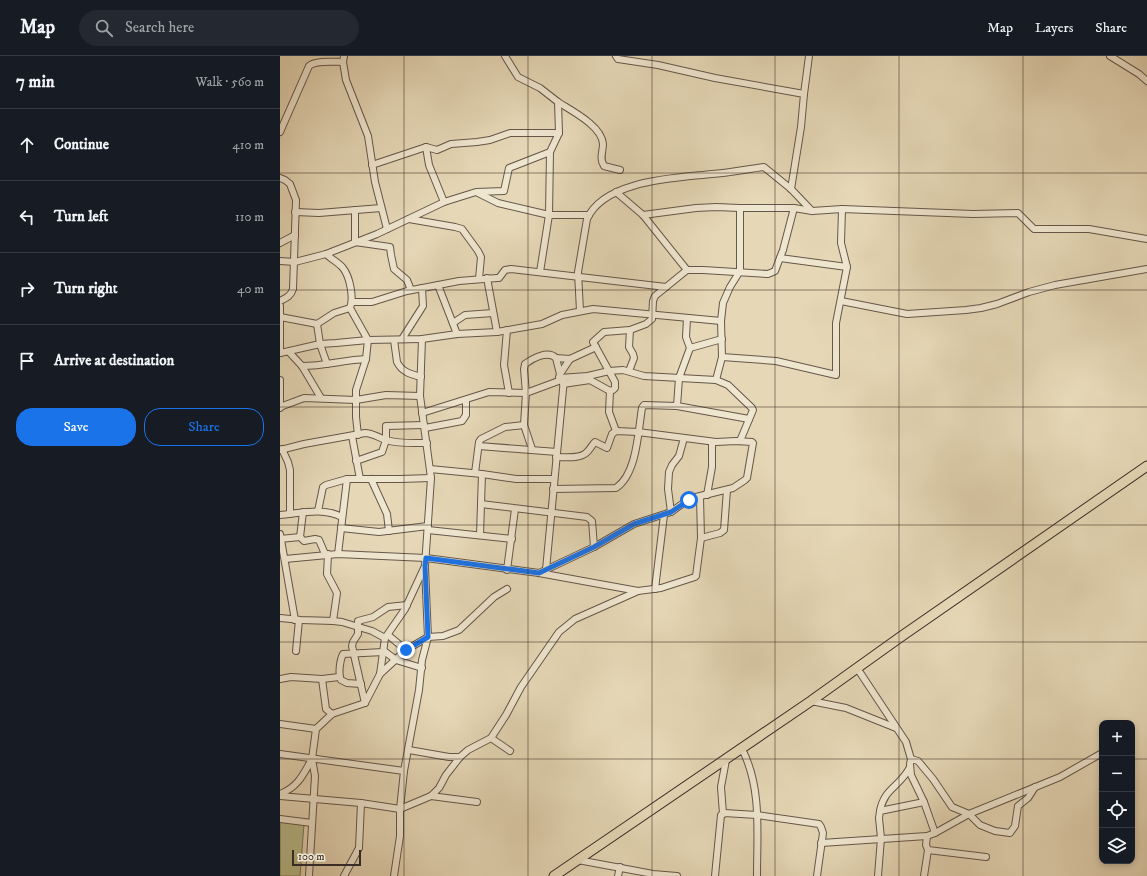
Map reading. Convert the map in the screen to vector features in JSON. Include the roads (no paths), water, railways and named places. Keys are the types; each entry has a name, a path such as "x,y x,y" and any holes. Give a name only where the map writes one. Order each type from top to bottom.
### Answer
{"highway":[{"path":"554,876 812,701 1147,466"}],"street":[{"path":"505,56 518,77 540,88 558,102 578,114 599,132 603,144 601,162 604,166 620,170"},
{"path":"616,56 618,59 658,64 715,78 804,94"},
{"path":"791,189 801,127 809,56"},
{"path":"1110,56 1139,74 1147,81"},
{"path":"280,132 309,66 312,63 343,59 346,80 368,136 372,165 387,229"},
{"path":"540,272 549,215 550,152 559,133 558,102"},
{"path":"372,165 426,147 437,150 451,144 490,140 510,133 559,133"},
{"path":"426,147 429,165 444,202"},
{"path":"280,261 295,262 326,254 387,229 444,202 476,192 504,191 510,168 550,152"},
{"path":"580,311 578,277 588,215 597,205 616,192 652,181 714,174 764,166 791,189 812,211"},
{"path":"280,178 290,184 296,200 293,290 292,293 280,301"},
{"path":"476,192 498,203 549,215 588,215"},
{"path":"616,192 643,215 687,270"},
{"path":"643,215 716,206 740,208 794,208 812,211 842,209 973,214 1018,214 1034,229 1089,229 1147,239"},
{"path":"295,212 319,213 381,208"},
{"path":"716,380 722,357 721,321 724,298 740,271 740,208"},
{"path":"610,391 615,388 615,382 593,342 604,332 630,330 646,324 651,320 653,299 687,270 771,273 775,271 794,208"},
{"path":"722,357 776,361 836,375 836,324 847,267 841,243 842,209"},
{"path":"355,210 355,242"},
{"path":"409,219 455,227 462,230 481,257 479,279"},
{"path":"280,243 295,235"},
{"path":"355,242 390,247 394,269 407,280 411,290"},
{"path":"326,254 344,270 352,295 351,305 368,340 366,360 358,384 356,400 356,461 360,479"},
{"path":"780,258 847,267"},
{"path":"280,317 317,324 334,313 351,305 372,302 411,290 438,285 487,278 499,278 505,270 511,269 666,287"},
{"path":"841,301 906,314 966,310 997,304 1029,292 1056,285 1147,269"},
{"path":"487,278 497,332"},
{"path":"438,285 457,334"},
{"path":"402,339 424,306 422,288"},
{"path":"280,306 280,354 320,344 368,340 422,339 457,334 497,332 542,324 562,315 593,309 606,309 721,321"},
{"path":"453,323 465,316 493,313"},
{"path":"677,406 679,378 690,348 686,337 687,318"},
{"path":"317,324 320,344 327,364"},
{"path":"508,330 504,365 509,393"},
{"path":"629,371 634,358 629,347 630,330"},
{"path":"394,876 400,836 400,809 404,771 409,750 413,718 428,637 425,566 431,478 420,396 422,339"},
{"path":"690,348 722,339"},
{"path":"394,340 397,362 399,366 406,373 421,377"},
{"path":"532,449 524,425 526,393 525,364 539,356 551,355 556,358 570,359 596,347"},
{"path":"289,352 302,366 321,398"},
{"path":"556,358 562,379"},
{"path":"546,570 557,454 562,379 570,359"},
{"path":"302,366 319,366 352,360 366,360"},
{"path":"422,413 489,392 526,393 562,379 589,378 609,371 629,371 644,376 716,380 728,385 751,406 753,410 740,441"},
{"path":"589,378 610,391"},
{"path":"280,380 280,407 304,398 356,400 386,396 420,396"},
{"path":"610,391 609,412 616,431"},
{"path":"356,461 382,452 386,440 386,428 388,425 424,426 462,421 466,415 466,400"},
{"path":"553,489 616,488 625,480 635,454 642,408 644,405 677,406 749,419"},
{"path":"475,473 478,446 481,439 505,427 524,425"},
{"path":"478,446 532,449 578,457 588,452 595,442 607,448 612,434 616,431 638,432 712,442 740,441 753,443 748,475 745,480 733,488 685,502 671,512 634,524 594,547 539,573"},
{"path":"290,514 290,470 288,462 281,450 304,444 370,433 386,440 427,443"},
{"path":"671,512 668,489 669,472 672,464 679,456 684,438"},
{"path":"707,495 712,467 712,442"},
{"path":"430,469 475,473 516,479 554,479"},
{"path":"480,536 482,474"},
{"path":"318,511 323,487 347,478 431,478"},
{"path":"338,554 347,478"},
{"path":"372,479 387,514 389,531"},
{"path":"701,538 720,533 724,530 727,490"},
{"path":"283,562 325,554 426,558 507,570 539,573 638,591 655,589 696,576 701,538 700,497"},
{"path":"481,504 587,517 590,519 594,547"},
{"path":"507,570 515,509"},
{"path":"280,515 318,511 343,514"},
{"path":"300,537 303,512"},
{"path":"655,589 664,515"},
{"path":"341,528 379,532 428,528 512,539"},
{"path":"296,651 297,620 283,562 280,538 300,537 304,541 315,539 319,540 325,554 327,574 337,593 333,621"},
{"path":"309,876 315,776 312,759 316,729 332,714 365,703 380,674 386,637 407,605 425,566"},
{"path":"380,674 406,650 428,637 443,636 459,630 494,597 506,589"},
{"path":"280,795 361,803 400,809 431,796 439,788 442,780 460,757 491,738 506,715 521,687 559,632 575,619 638,591"},
{"path":"365,703 352,644 358,634 357,627 359,620 370,618 388,607 407,605"},
{"path":"280,618 333,621 357,627 386,637 406,650"},
{"path":"361,684 343,682 339,677 341,658 343,654 384,651 396,660 422,668"},
{"path":"857,668 906,742 911,759 911,774 924,802 935,834"},
{"path":"280,679 291,677 322,679 339,677"},
{"path":"322,679 326,709 332,714"},
{"path":"812,701 846,708 896,728"},
{"path":"280,724 316,729"},
{"path":"491,738 510,751"},
{"path":"742,749 749,764 756,798 756,876"},
{"path":"409,750 460,757"},
{"path":"280,754 404,771"},
{"path":"821,843 927,836 935,834 968,814 1060,777 1099,755"},
{"path":"280,795 288,791 302,779 312,759"},
{"path":"911,759 918,762 933,779 952,807 968,814 980,825 994,831 1010,833 1014,826 1018,806 1028,798 1036,786"},
{"path":"715,876 722,814 721,787 726,760"},
{"path":"878,876 881,838 879,818 882,800 890,790 905,777 910,767"},
{"path":"431,796 477,802"},
{"path":"880,811 924,802"},
{"path":"344,876 359,848 361,803"},
{"path":"722,814 757,816 819,824 822,829 817,876"},
{"path":"280,820 312,823"},
{"path":"924,876 928,850 926,845 927,836"},
{"path":"928,850 986,857"},
{"path":"578,860 620,867 652,875 677,876"},
{"path":"618,876 620,867"}]}
